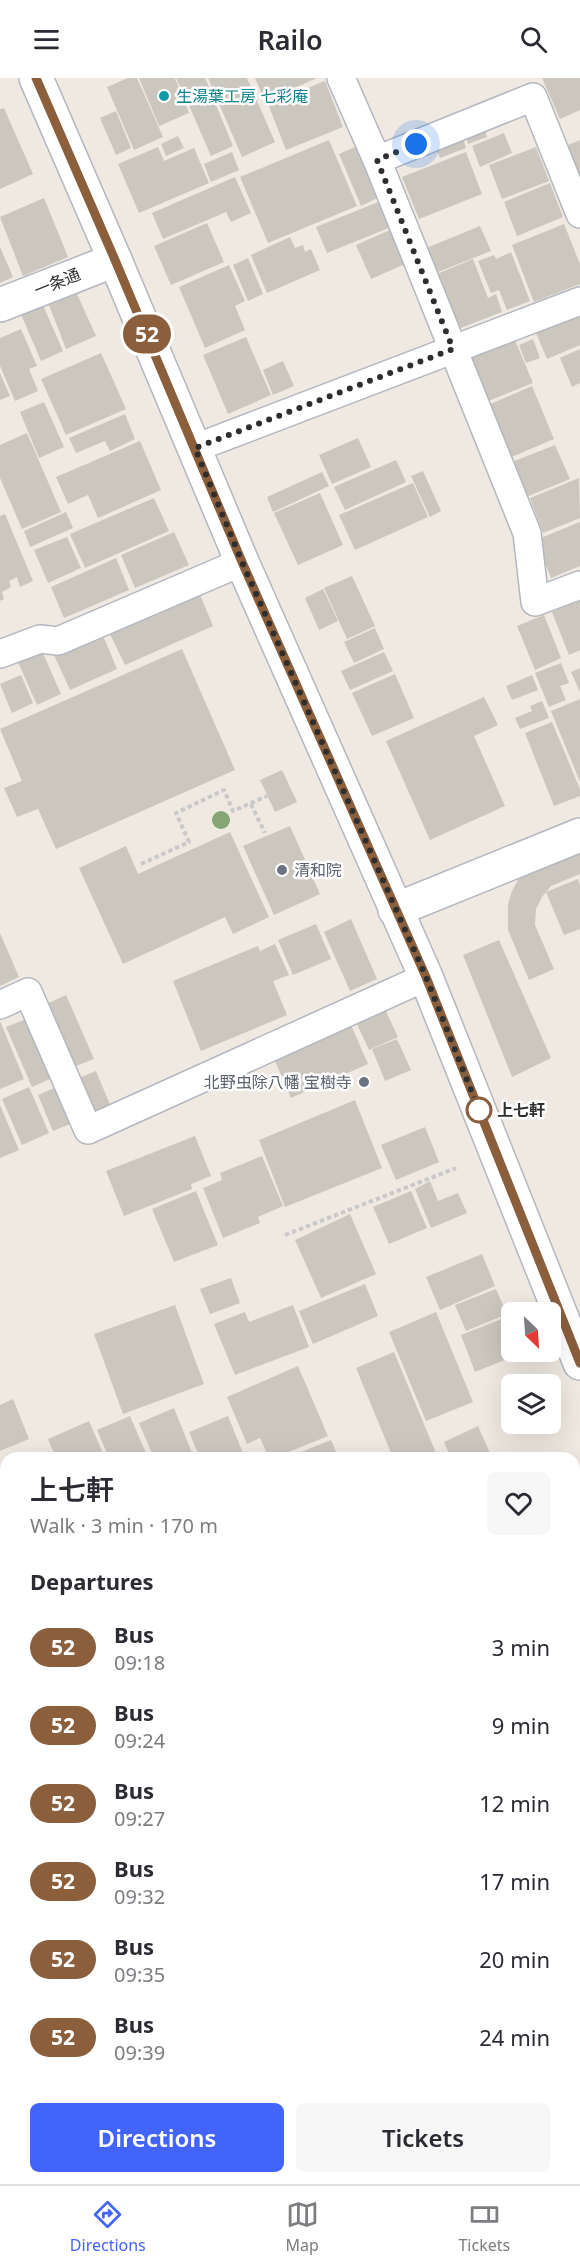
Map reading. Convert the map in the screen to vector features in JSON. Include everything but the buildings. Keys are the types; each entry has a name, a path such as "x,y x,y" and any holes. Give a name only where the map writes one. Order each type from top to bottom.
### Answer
{"street":[{"path":"36,78 242,562 426,977 580,1363"},
{"name":"一条通","path":"0,305 115,260"},
{"path":"395,910 580,836"}],"lane":[{"path":"341,78 377,160 527,533 535,602 580,585"},
{"path":"377,160 533,97 580,214"},
{"path":"195,448 580,301"},
{"path":"0,654 40,639 58,641 242,562"},
{"path":"0,1005 28,992 88,1130 426,977"}],"path":[{"path":"141,864 189,842 176,813 224,790 233,811 267,796"},
{"path":"251,804 265,833"},
{"path":"285,1234 496,1152"}],"bus line":[{"name":"52","path":"36,78 242,562 426,977 580,1363"}],"place":[{"name":"生湯葉工房 七彩庵","path":"164,96"},
{"name":"清和院","path":"282,870"},
{"name":"北野虫除八幡 宝樹寺","path":"364,1082"},
{"name":"上七軒","path":"479,1110"}],"route":[{"path":"416,144 377,160 453,349 195,448 242,562 426,977 479,1110"}]}
